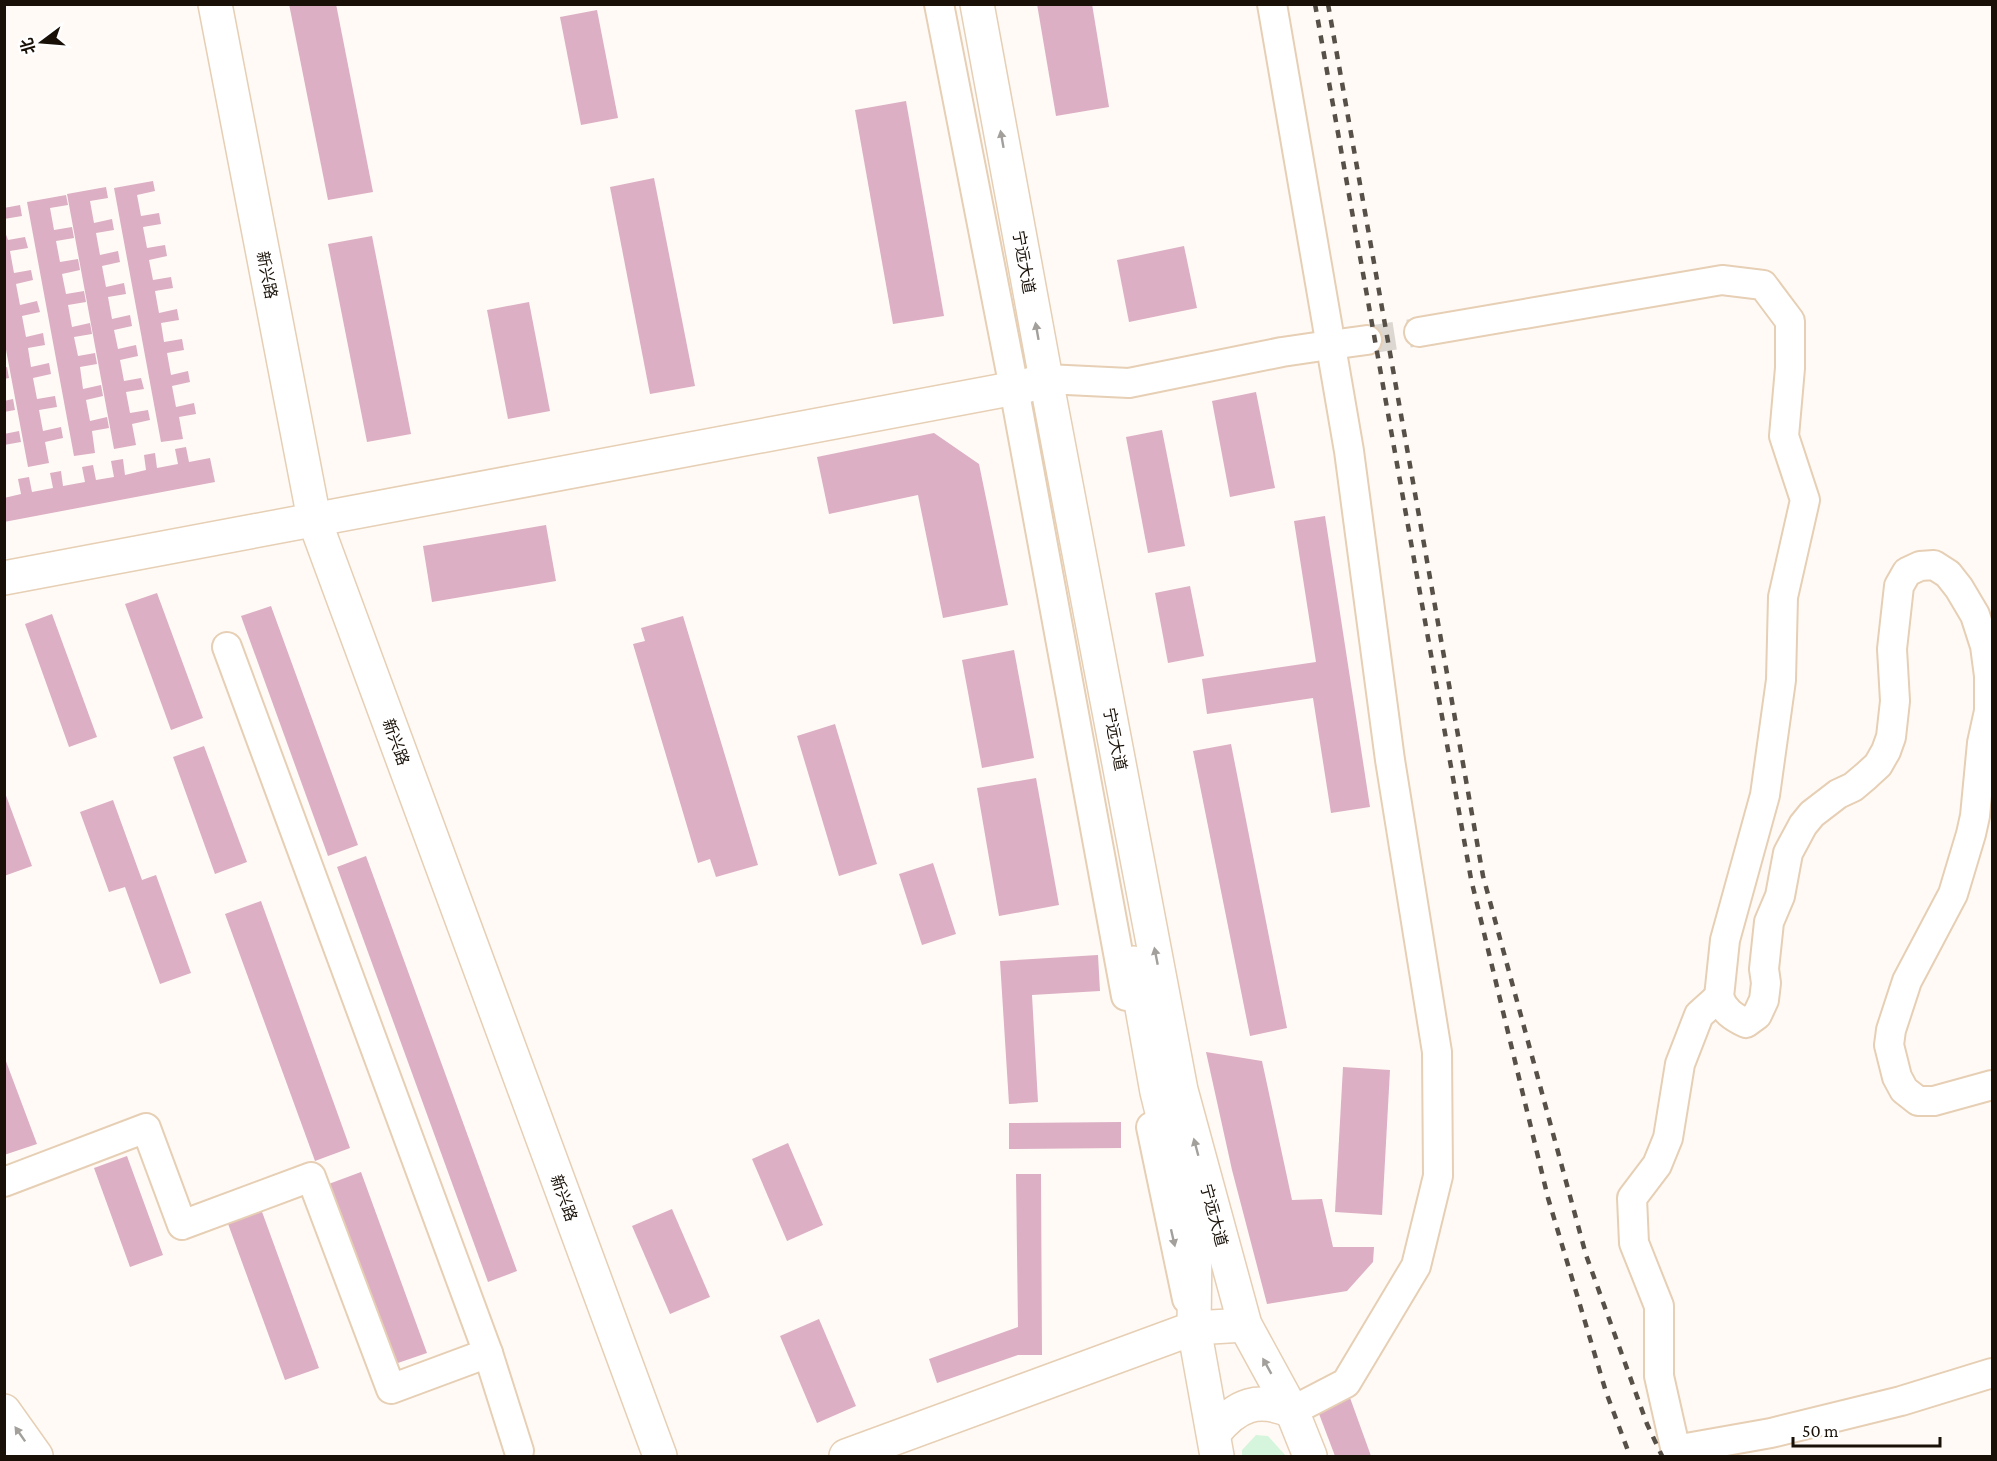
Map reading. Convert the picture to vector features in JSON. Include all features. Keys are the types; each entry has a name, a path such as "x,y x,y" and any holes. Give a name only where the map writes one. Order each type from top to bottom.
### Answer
{"main road":[{"name":"新兴路","path":"197,4 306,521 637,1456"},
{"name":"新兴路","path":"215,4 306,521 660,1456"},
{"name":"宁远大道","path":"954,4 1091,718 1157,1092 1195,1245 1194,1328 1216,1445"},
{"name":"宁远大道","path":"977,4 1028,384 1181,1090 1245,1325 1292,1412 1310,1456"},
{"path":"4,578 1028,384"},
{"path":"846,1456 881,1451 1194,1328 1245,1325"},
{"path":"1216,1445 1225,1418 1240,1408 1257,1403 1276,1404 1292,1412"},
{"path":"4,1411 36,1456"}],"street":[{"name":"宁远大道","path":"939,4 1028,384"},
{"path":"1272,4 1349,451 1390,760 1437,1052 1438,1176 1416,1266 1346,1383 1292,1412"},
{"path":"1419,332 1722,280 1762,285 1790,321 1790,368 1784,436 1805,500 1783,597 1780,681 1765,795 1725,940 1719,997 1722,1005 1732,1016 1746,1023 1757,1015 1764,1000 1766,983 1764,969 1769,922 1780,896 1788,853 1803,825 1812,814 1866,776 1878,765 1886,751 1891,736 1895,701 1892,649 1899,586 1906,572 1920,566 1934,566 1948,574 1975,615 1985,646 1989,676 1989,711 1982,743 1975,816 1971,834 1953,894 1907,981 1891,1030 1889,1045 1897,1077 1904,1090 1918,1101 1934,1101 1992,1084"},
{"path":"1028,384 1129,383 1316,347"},
{"path":"227,647 488,1353 519,1451"},
{"path":"1719,997 1699,1015 1680,1064 1668,1138 1657,1165 1632,1198 1634,1243 1659,1306 1659,1376 1676,1453 1771,1433 1901,1401 1992,1375"},
{"path":"4,1182 146,1128 182,1225 311,1177 391,1389 488,1353"}],"green space":[{"path":"1256,1435 1268,1436 1286,1456 1242,1456 1242,1450"}],"building":[{"path":"289,4 336,4 373,192 328,200"},
{"path":"1037,4 1092,4 1109,107 1056,116"},
{"path":"597,10 618,118 581,125 560,17"},
{"path":"906,101 944,316 893,324 855,110"},
{"path":"654,178 695,386 650,394 610,187"},
{"path":"153,181 155,191 137,195 141,216 159,213 161,224 143,227 147,248 165,245 167,256 149,260 153,280 171,277 173,288 155,291 159,313 177,309 179,320 161,323 164,342 182,339 184,350 167,353 171,375 188,371 190,382 172,386 176,407 194,403 196,414 179,417 183,439 161,442 114,188"},
{"path":"106,187 108,198 90,201 94,223 112,219 114,230 96,233 100,255 118,251 120,262 102,266 106,287 124,283 126,294 108,297 112,319 130,315 132,326 114,330 118,349 136,345 138,356 120,360 124,381 141,378 144,389 126,392 130,413 148,410 150,420 132,424 136,445 114,449 67,194"},
{"path":"66,195 68,205 50,208 54,230 72,227 74,238 56,241 60,262 78,259 80,270 62,274 66,294 84,291 86,302 68,305 72,327 90,323 92,334 74,337 78,356 95,353 97,364 80,367 83,389 101,385 103,396 86,400 90,421 107,417 109,428 92,431 95,453 74,456 27,202"},
{"path":"20,205 22,216 4,219 4,208"},
{"path":"4,229 8,240 25,237 28,248 10,251 14,273 31,270 33,280 16,284 20,305 37,301 40,312 22,316 26,337 43,333 45,345 28,348 31,367 49,363 51,374 33,378 37,399 55,396 57,407 39,410 43,431 61,427 63,438 45,442 49,463 28,467 4,339"},
{"path":"372,236 411,434 367,442 328,244"},
{"path":"1184,246 1197,308 1129,322 1117,260"},
{"path":"529,302 550,411 508,419 487,310"},
{"path":"7,367 9,378 4,379 4,368"},
{"path":"1256,392 1275,488 1230,497 1212,401"},
{"path":"13,399 15,410 4,412 4,401"},
{"path":"1162,430 1185,546 1148,553 1126,437"},
{"path":"19,431 21,442 4,445 4,434"},
{"path":"934,433 979,464 1008,605 943,618 918,495 829,514 817,457"},
{"path":"186,447 189,462 210,458 215,482 4,522 4,498 21,494 18,479 29,477 32,492 53,488 50,473 61,471 63,486 85,482 82,467 93,465 96,480 114,477 111,461 123,459 125,475 146,470 144,455 155,453 157,468 178,464 175,449"},
{"path":"1325,516 1370,807 1331,813 1313,698 1207,714 1202,679 1316,662 1294,521"},
{"path":"546,525 556,581 432,602 423,546"},
{"path":"1190,586 1204,656 1168,663 1155,593"},
{"path":"157,593 203,718 171,730 125,604"},
{"path":"271,606 358,845 328,856 241,616"},
{"path":"52,614 97,737 69,747 25,624"},
{"path":"683,616 758,865 716,877 710,859 698,863 633,644 645,641 641,628"},
{"path":"1014,650 1034,758 982,768 962,660"},
{"path":"835,724 877,864 839,876 797,736"},
{"path":"1231,744 1287,1028 1250,1036 1193,751"},
{"path":"204,746 247,862 215,874 173,757"},
{"path":"1036,778 1059,905 999,916 977,788"},
{"path":"4,790 32,866 4,876"},
{"path":"113,800 142,880 156,875 191,973 160,984 125,887 109,892 80,812"},
{"path":"366,856 517,1271 488,1282 337,867"},
{"path":"933,863 956,934 922,945 899,874"},
{"path":"261,901 350,1148 315,1161 225,914"},
{"path":"1098,955 1100,991 1032,995 1038,1102 1009,1104 1000,961"},
{"path":"1206,1052 1262,1061 1292,1200 1322,1199 1333,1247 1374,1247 1373,1262 1347,1291 1267,1304 1232,1170"},
{"path":"4,1056 37,1144 4,1155"},
{"path":"1343,1067 1390,1070 1382,1215 1335,1212"},
{"path":"1121,1122 1121,1148 1009,1149 1009,1123"},
{"path":"788,1143 823,1225 787,1241 752,1159"},
{"path":"127,1156 163,1255 130,1267 94,1168"},
{"path":"361,1172 427,1353 392,1365 326,1185"},
{"path":"1016,1174 1041,1174 1042,1355 1018,1355 937,1383 929,1359 1018,1327"},
{"path":"261,1209 319,1368 285,1380 227,1221"},
{"path":"672,1209 710,1297 670,1314 632,1226"},
{"path":"819,1319 856,1406 817,1423 780,1336"},
{"path":"1349,1395 1371,1456 1335,1456 1316,1406"}],"tunnel":[{"path":"1367,340 1419,332"}],"railway":[{"path":"1315,4 1471,879 1548,1198 1606,1392 1630,1456"},
{"path":"1328,4 1483,876 1586,1255 1647,1424 1662,1456"}]}
